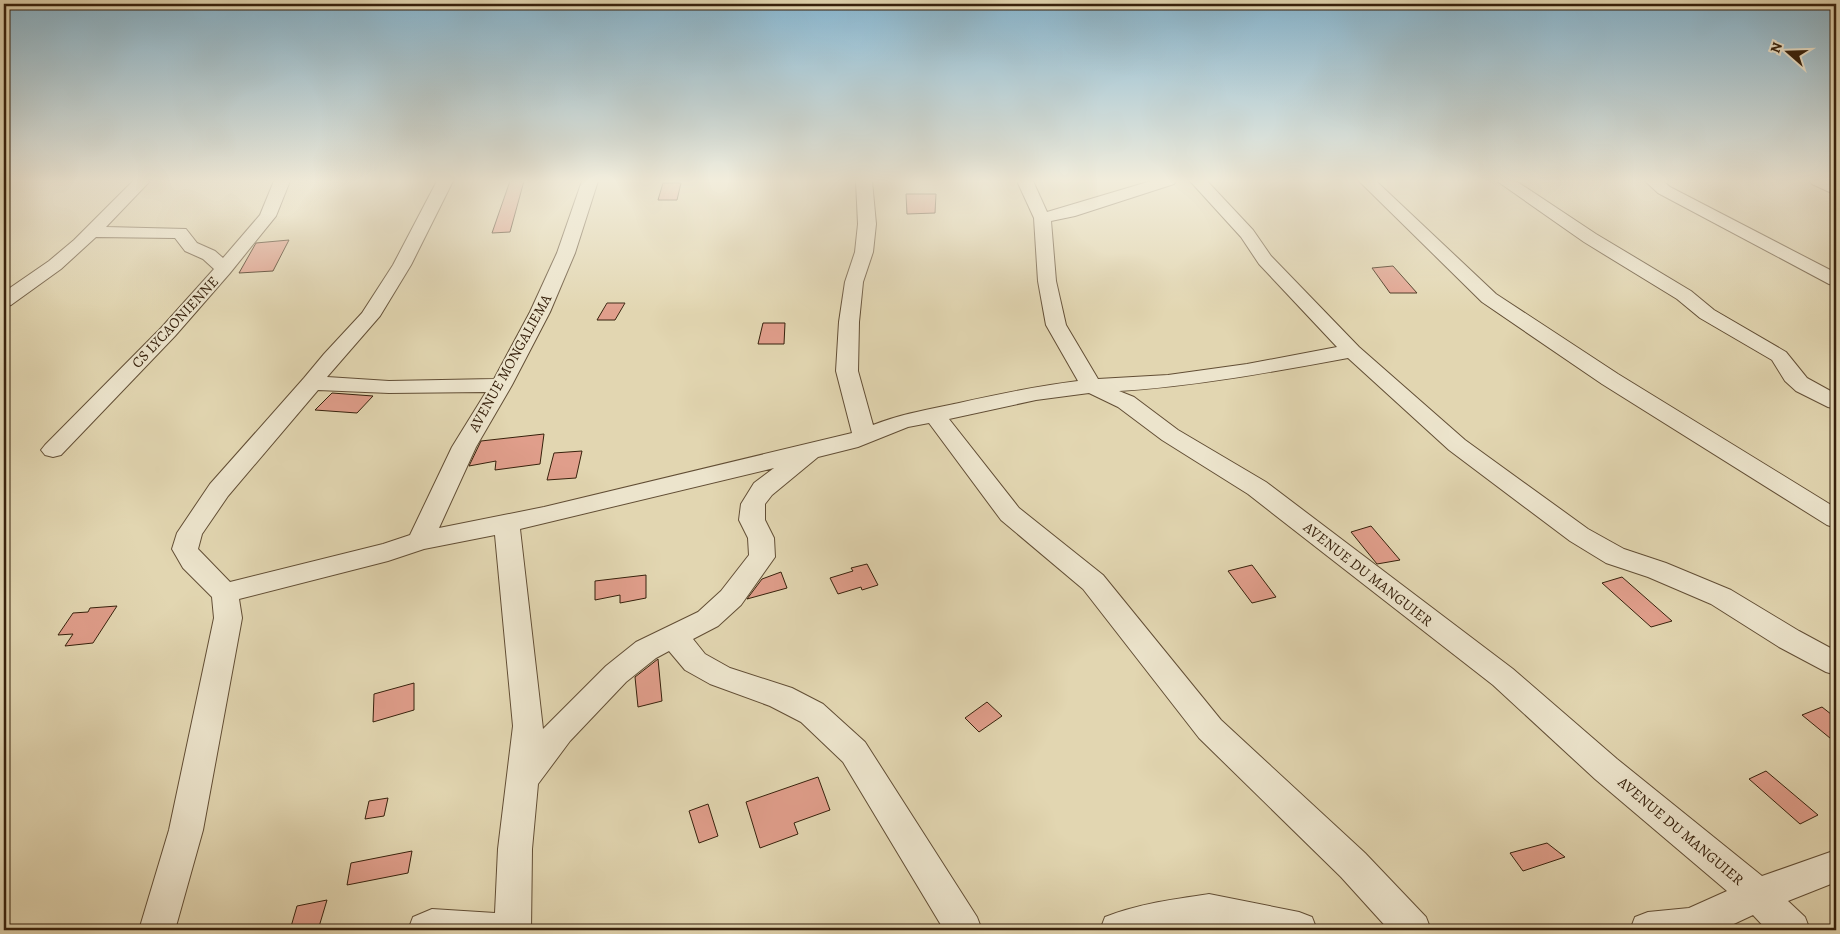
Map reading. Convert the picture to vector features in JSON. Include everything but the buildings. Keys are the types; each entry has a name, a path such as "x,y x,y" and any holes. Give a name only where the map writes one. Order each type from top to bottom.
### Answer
{"street":[{"path":"4,301 56,265 98,225"},
{"name":"CS LYCAONIENNE","path":"53,450 168,332 261,225"},
{"path":"157,930 186,830 228,618 225,593 192,561 185,549 190,533 219,490 312,383 331,358 356,334 385,294 422,225"},
{"name":"AVENUE MONGALIEMA","path":"420,541 464,447 502,385 540,312 566,253 575,225"},
{"path":"865,437 847,371 849,322 854,282 864,252 867,225"},
{"path":"1043,225 1047,281 1056,325 1080,369 1092,386"},
{"path":"1238,225 1265,260 1352,351 1458,446 1579,535 1616,556 1657,570 1721,597 1789,639 1836,664"},
{"path":"1412,225 1489,298 1610,379 1836,519"},
{"path":"1570,225 1684,295 1708,314 1779,356 1786,363 1793,377 1801,385 1836,402"},
{"path":"1730,225 1836,280"},
{"path":"91,232 180,233 191,247 209,255 224,269"},
{"path":"225,593 388,552 420,541 507,524 810,452 865,437 890,425 1036,393 1092,386 1168,381 1247,370 1352,351"},
{"path":"312,383 389,387 502,385"},
{"name":"AVENUE DU MANGUIER","path":"1092,386 1126,402 1170,435 1264,494 1502,677 1606,769 1758,895 1792,930"},
{"path":"934,415 1010,514 1093,582 1210,729 1353,865 1413,930"},
{"path":"523,778 560,732 616,674 646,650 708,619 731,598 752,574 762,557 761,538 752,520 753,504 763,489 810,452"},
{"path":"507,524 528,726 515,849 514,930"},
{"path":"673,636 695,662 720,676 781,697 812,713 854,752 964,930"},
{"path":"1648,930 1690,926 1758,895 1836,866"},
{"path":"1118,930 1180,916 1209,912 1299,930"},
{"path":"426,930 432,927 492,930"}]}
